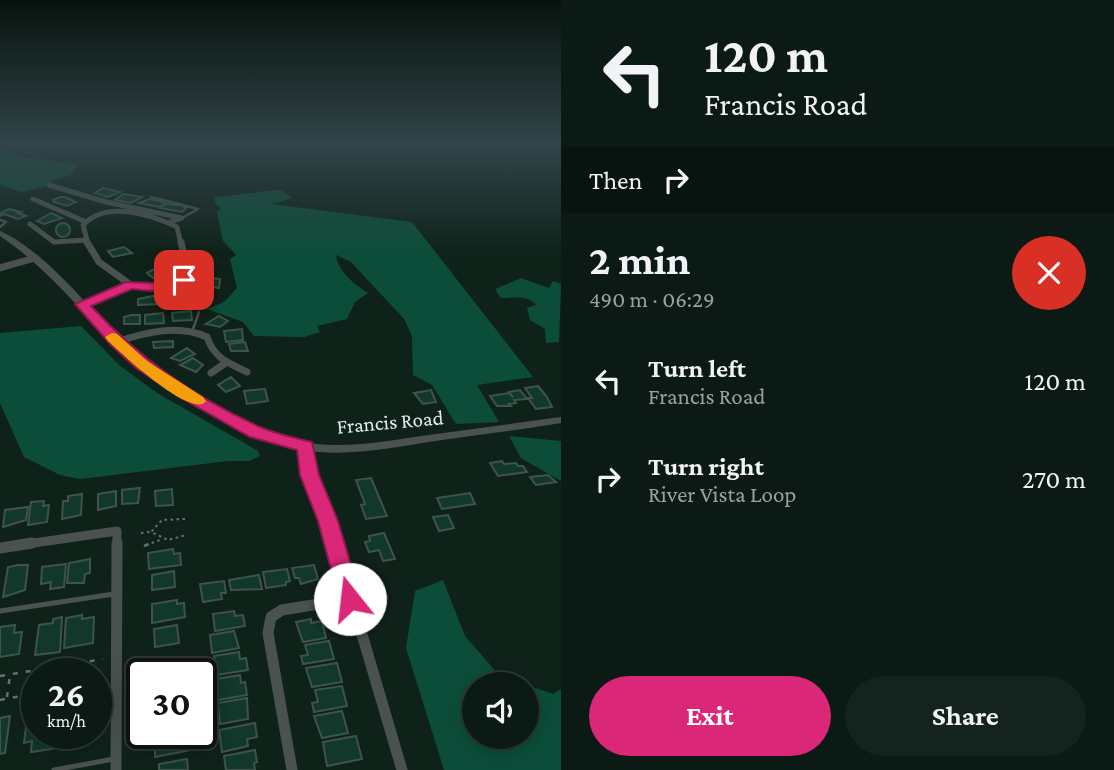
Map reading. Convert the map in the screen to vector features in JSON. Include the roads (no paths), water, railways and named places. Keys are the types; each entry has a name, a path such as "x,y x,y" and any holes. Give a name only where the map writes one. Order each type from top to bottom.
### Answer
{"street":[{"path":"49,185 106,202 182,218"},
{"path":"33,199 84,221"},
{"path":"82,304 131,285 152,287 184,280 188,273 181,232 170,222 118,211 92,215 84,221"},
{"path":"170,222 182,218"},
{"path":"84,221 86,240 94,260 131,285"},
{"path":"30,224 54,242 86,240"},
{"name":"Francis Road","path":"0,233 28,250 117,342 151,371 256,432 305,447 349,447 561,421"},
{"path":"0,268 36,258"},
{"path":"117,342 149,333 196,332 207,337 213,354 247,372"},
{"path":"211,373 226,362"},
{"path":"305,447 310,475 328,521 402,770"},
{"path":"0,548 117,531 116,764"},
{"path":"292,770 268,633 271,617 282,610 350,599"}],"lane":[{"path":"151,197 198,209 182,218"},
{"path":"0,220 6,222 0,227"},
{"path":"196,332 199,313"},
{"path":"0,611 116,593"},
{"path":"54,770 116,764"}]}
